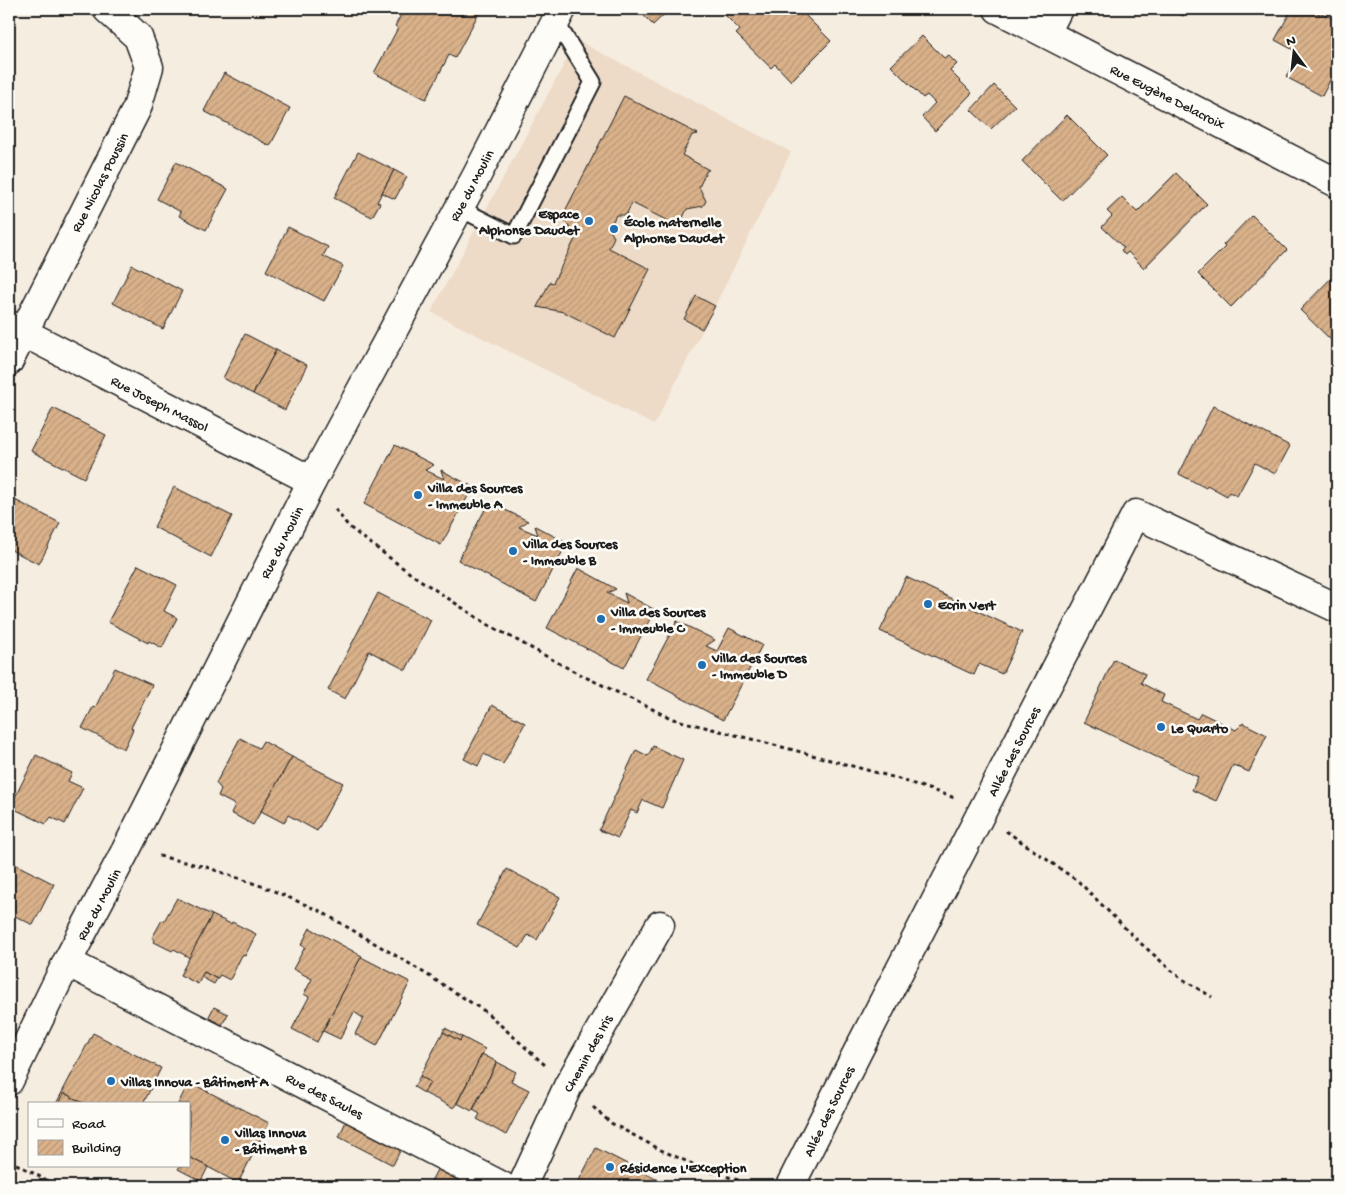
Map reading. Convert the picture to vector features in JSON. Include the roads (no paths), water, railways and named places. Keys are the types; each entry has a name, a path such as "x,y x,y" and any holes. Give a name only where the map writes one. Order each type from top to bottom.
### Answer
{"street":[{"name":"Rue Nicolas Poussin","path":"9,360 16,328 137,108 149,67 138,37 107,9"},
{"name":"Rue Eugène Delacroix","path":"998,9 1337,183"},
{"path":"1046,33 1058,9"},
{"name":"Rue du Moulin","path":"9,1081 67,962 127,848 312,481 459,208 559,15"},
{"name":"Rue Joseph Massol","path":"16,328 312,481"},
{"name":"Allée des Sources","path":"790,1186 1136,514 1337,608"},
{"name":"Chemin des Iris","path":"522,1186 568,1086 660,925"},
{"name":"Rue des Saules","path":"67,962 502,1186"}],"lane":[{"path":"459,208 514,236 593,82 559,15"}],"place":[{"name":"Espace Alphonse Daudet","path":"589,221"},
{"name":"École maternelle Alphonse Daudet","path":"614,229"},
{"name":"Villa des Sources - Immeuble A","path":"418,495"},
{"name":"Villa des Sources - Immeuble B","path":"513,551"},
{"name":"Ecrin Vert","path":"928,604"},
{"name":"Villa des Sources - Immeuble C","path":"601,619"},
{"name":"Villa des Sources - Immeuble D","path":"702,665"},
{"name":"Le Quarto","path":"1161,727"},
{"name":"Villas Innova - Bâtiment A","path":"111,1081"},
{"name":"Villas Innova - Bâtiment B","path":"225,1140"},
{"name":"Résidence L'Exception","path":"610,1167"}]}
